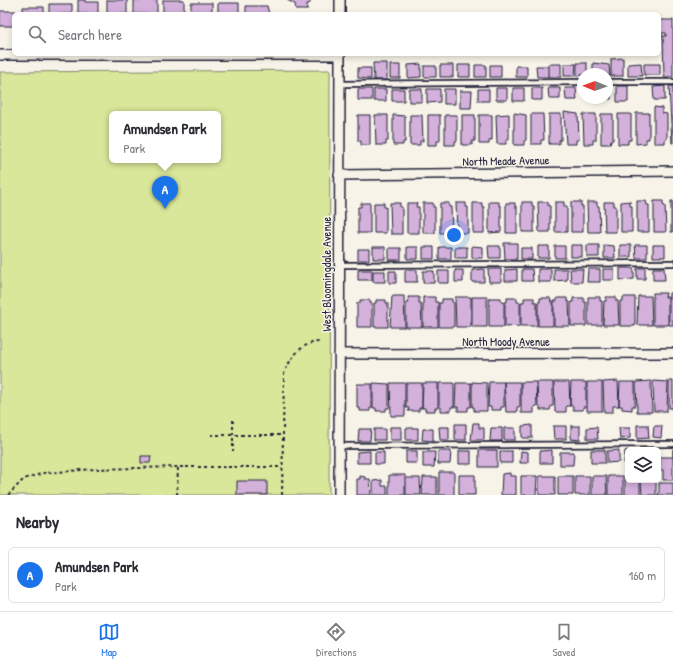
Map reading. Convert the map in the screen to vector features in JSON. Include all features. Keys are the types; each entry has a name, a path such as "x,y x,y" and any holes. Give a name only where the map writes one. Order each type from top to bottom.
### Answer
{"street":[{"path":"340,0 340,12"},
{"path":"0,55 12,55"},
{"name":"West Bloomingdale Avenue","path":"339,495 340,56"},
{"name":"North Meade Avenue","path":"339,175 673,171"},
{"name":"North Moody Avenue","path":"339,354 673,353"}],"lane":[{"path":"340,84 577,82"},
{"path":"613,82 673,82"},
{"path":"339,265 673,263"},
{"path":"339,446 673,444"}],"path":[{"path":"282,495 284,374 289,363 302,348 311,343 321,342"},
{"path":"233,420 233,451"},
{"path":"211,435 282,435"},
{"path":"177,495 178,467"},
{"path":"8,495 24,479 44,473 88,469 282,467"}],"green space":[{"path":"330,70 329,495 0,495 0,72"}],"building":[{"path":"78,0 85,0 85,2 98,2 98,12 78,12"},
{"path":"107,0 127,0 127,12 107,12"},
{"path":"134,0 157,0 157,12 134,12"},
{"path":"163,0 184,0 184,12 163,12"},
{"path":"287,0 311,1 307,4 307,10 296,10 295,4"},
{"path":"191,3 212,3 212,12 191,12"},
{"path":"218,3 239,3 239,12 218,12"},
{"path":"49,4 72,4 72,12 49,12"},
{"path":"246,6 267,6 268,12 246,12"},
{"path":"23,7 44,7 44,12 23,12"},
{"path":"0,11 16,11 12,12 12,26 0,26"},
{"path":"661,20 673,20 673,77 664,77 663,36 666,36 666,33 662,33 662,37"},
{"path":"623,58 623,76 613,76 611,59"},
{"path":"373,63 387,63 387,80 374,80"},
{"path":"577,63 587,63 587,68 577,68"},
{"path":"593,63 609,65 609,68 593,68"},
{"path":"641,63 642,76 628,76 628,64"},
{"path":"421,64 421,77 408,78 408,65"},
{"path":"549,64 561,64 561,77 549,77"},
{"path":"564,64 576,64 575,76 564,76"},
{"path":"644,64 660,64 660,75 644,75"},
{"path":"390,65 400,65 400,78 390,78"},
{"path":"440,65 453,65 453,77 440,77"},
{"path":"458,65 470,65 470,77 458,77"},
{"path":"475,65 486,65 486,77 475,77"},
{"path":"490,65 501,65 501,77 490,77"},
{"path":"424,66 436,66 436,77 424,77"},
{"path":"516,66 527,66 527,77 516,77"},
{"path":"536,66 548,66 548,77 537,77"},
{"path":"358,68 371,68 371,79 358,78"},
{"path":"617,86 628,86 628,102 617,102"},
{"path":"665,86 665,100 654,100 653,87"},
{"path":"669,86 673,86 673,143 672,143"},
{"path":"496,88 507,88 507,100 496,100"},
{"path":"513,88 524,88 524,101 513,101"},
{"path":"532,88 542,88 542,100 532,100"},
{"path":"548,88 560,88 560,99 549,99"},
{"path":"565,88 576,88 577,100 566,100"},
{"path":"358,89 372,89 372,100 358,100"},
{"path":"374,89 386,89 386,101 374,101"},
{"path":"392,89 404,89 404,101 392,101"},
{"path":"409,89 422,89 422,102 409,102"},
{"path":"427,89 440,89 440,102 427,103"},
{"path":"444,89 455,89 455,104 444,104"},
{"path":"478,89 489,89 489,101 478,101"},
{"path":"460,91 472,91 471,108 460,108"},
{"path":"654,107 662,108 662,113 667,114 667,139 665,139 665,143 654,143"},
{"path":"564,112 578,114 579,140 576,140 576,144 566,144"},
{"path":"514,113 526,115 526,140 524,141 524,145 514,145"},
{"path":"636,113 649,113 649,139 646,139 646,143 636,144"},
{"path":"509,114 509,140 506,140 506,144 497,144 496,115"},
{"path":"531,114 543,114 544,140 541,140 541,144 531,144"},
{"path":"549,114 561,114 561,140 559,140 559,144 549,144"},
{"path":"583,114 596,114 596,140 593,140 593,144 584,144"},
{"path":"601,114 613,114 613,140 611,140 610,144 601,144"},
{"path":"618,114 631,114 631,140 628,140 628,144 618,144"},
{"path":"358,115 370,115 370,145 361,145 361,141 358,141"},
{"path":"375,115 388,115 388,141 386,141 386,145 376,145"},
{"path":"393,115 405,116 405,142 403,142 403,145 393,145"},
{"path":"410,115 422,115 423,141 420,141 420,145 410,145"},
{"path":"428,115 440,115 440,141 437,141 437,145 428,145"},
{"path":"445,115 457,115 457,141 455,141 455,145 445,145"},
{"path":"462,115 475,115 475,141 472,141 472,145 462,145"},
{"path":"479,115 492,115 492,140 489,141 489,144 479,144"},
{"path":"630,201 630,206 632,206 632,232 621,232 621,202"},
{"path":"637,201 646,201 647,205 649,205 649,232 637,232"},
{"path":"654,201 663,201 663,205 665,206 666,232 654,232"},
{"path":"671,201 673,201 673,232 671,232"},
{"path":"489,202 499,202 499,206 501,206 501,232 489,233"},
{"path":"522,202 532,202 532,206 534,206 534,232 522,232"},
{"path":"538,202 548,202 548,206 550,206 550,232 539,232"},
{"path":"555,202 564,202 564,206 567,206 567,232 555,232"},
{"path":"571,202 581,202 581,206 583,206 583,232 571,232"},
{"path":"587,202 597,202 597,206 599,206 600,232 588,232"},
{"path":"604,202 614,202 614,206 616,206 616,232 605,232"},
{"path":"361,203 370,203 370,233 358,233 358,207 361,207"},
{"path":"374,203 384,203 384,207 386,207 386,233 374,233"},
{"path":"390,203 400,203 400,207 402,207 402,234 391,234"},
{"path":"407,203 417,203 416,207 419,207 419,233 407,233"},
{"path":"423,203 433,203 433,207 435,207 435,233 423,233"},
{"path":"440,203 449,203 449,207 451,207 452,233 440,233"},
{"path":"456,203 466,203 466,207 468,207 468,233 457,233"},
{"path":"473,203 482,203 482,207 484,207 484,233 473,233"},
{"path":"506,203 515,203 515,207 517,207 517,233 506,233"},
{"path":"504,243 517,243 517,259 505,259"},
{"path":"571,245 582,245 582,257 571,257"},
{"path":"587,245 599,245 599,257 587,257"},
{"path":"604,245 614,246 615,258 604,258"},
{"path":"620,245 631,245 631,257 620,257"},
{"path":"635,245 647,245 647,258 636,258"},
{"path":"653,245 665,245 665,257 653,257"},
{"path":"472,246 483,247 483,258 472,258"},
{"path":"488,246 500,246 500,258 489,258"},
{"path":"538,246 549,246 549,258 538,258"},
{"path":"555,246 565,246 565,258 555,258"},
{"path":"373,247 385,247 385,259 373,259"},
{"path":"407,247 418,247 418,259 407,259"},
{"path":"423,247 434,247 434,259 423,259"},
{"path":"439,247 451,247 451,259 439,259"},
{"path":"455,247 467,247 467,258 455,258"},
{"path":"389,248 401,248 401,260 389,260"},
{"path":"521,248 532,248 532,259 521,259"},
{"path":"358,249 369,249 369,260 358,260"},
{"path":"620,268 631,268 634,270 634,279 620,280"},
{"path":"637,268 645,268 645,279 637,279"},
{"path":"653,268 664,268 665,280 653,280"},
{"path":"484,269 484,282 472,282 472,270"},
{"path":"488,269 501,269 501,282 489,282"},
{"path":"517,269 517,281 505,281 505,270"},
{"path":"522,269 532,269 533,281 522,281"},
{"path":"538,269 551,269 551,282 538,282"},
{"path":"554,269 567,269 567,280 554,281"},
{"path":"570,269 583,269 582,282 571,282"},
{"path":"588,269 600,269 600,282 587,282"},
{"path":"603,269 614,269 614,280 603,280"},
{"path":"358,270 372,270 372,280 358,280"},
{"path":"405,270 417,270 417,282 405,282"},
{"path":"455,270 463,270 463,282 455,282"},
{"path":"373,271 385,271 385,282 373,282"},
{"path":"389,271 396,271 396,283 389,283"},
{"path":"423,271 434,271 434,283 423,283"},
{"path":"438,271 449,271 449,283 438,283"},
{"path":"653,293 666,293 665,297 668,297 668,325 653,325"},
{"path":"669,293 673,293 673,325 669,325"},
{"path":"392,296 404,296 405,327 390,327"},
{"path":"638,296 651,296 652,325 637,325"},
{"path":"408,297 419,297 419,303 421,303 422,327 406,327 406,303 409,303"},
{"path":"423,297 435,297 435,302 438,302 438,327 423,327"},
{"path":"455,297 471,297 471,327 456,327"},
{"path":"472,297 487,297 487,327 472,327"},
{"path":"588,297 600,297 600,301 602,301 602,325 588,325"},
{"path":"606,297 616,297 616,301 618,301 619,325 603,325 604,301 606,301"},
{"path":"623,297 635,297 635,326 620,326 620,301 623,301"},
{"path":"489,298 501,298 501,302 504,302 504,327 489,327"},
{"path":"507,298 517,298 517,302 520,302 520,326 505,327 505,302 507,302"},
{"path":"524,298 534,298 534,302 537,302 537,326 521,326 521,302 524,302"},
{"path":"540,298 550,298 551,302 553,302 553,326 538,326 538,302 540,302"},
{"path":"557,298 567,298 567,301 569,301 570,326 554,326 554,301 557,301"},
{"path":"573,298 584,298 584,302 586,302 586,326 571,326 571,302 573,302"},
{"path":"442,299 452,299 452,302 454,303 454,327 439,327 439,303 442,303"},
{"path":"360,300 370,300 370,303 372,303 372,327 357,327 357,303 360,303"},
{"path":"376,300 386,300 386,303 388,303 388,327 374,327 374,303 376,303"},
{"path":"618,381 619,406 613,406 613,412 604,412 603,382"},
{"path":"651,381 652,412 637,412 636,382"},
{"path":"653,381 668,382 667,411 654,411"},
{"path":"669,381 673,381 673,412 672,408 669,408"},
{"path":"472,382 487,383 487,411 474,411 474,407 472,407"},
{"path":"489,382 504,382 504,407 501,407 501,410 491,410 491,407 488,407"},
{"path":"504,382 520,382 520,407 517,407 517,412 506,412"},
{"path":"521,382 536,382 537,406 534,407 534,413 521,413"},
{"path":"537,382 553,382 553,406 551,406 550,410 540,410 540,407 538,406"},
{"path":"554,382 569,382 570,406 566,406 566,412 555,412"},
{"path":"571,382 586,382 586,407 583,407 583,410 573,410 573,406 570,406"},
{"path":"587,382 602,382 602,411 587,411"},
{"path":"620,382 635,382 635,406 632,406 632,410 622,409 622,406 619,406"},
{"path":"373,383 389,384 389,408 386,408 386,411 376,411 376,408 373,408"},
{"path":"390,383 405,383 405,416 391,416"},
{"path":"406,383 422,383 422,408 419,408 419,411 408,411 409,408 406,408"},
{"path":"423,383 438,383 438,408 435,408 435,411 425,411 425,408 422,408"},
{"path":"439,383 454,383 454,407 451,407 451,411 441,411 441,407 439,407"},
{"path":"456,383 471,383 471,407 468,407 468,411 458,411 458,407 455,407"},
{"path":"357,384 372,384 372,408 370,408 370,411 360,411 360,408 357,408"},
{"path":"473,423 479,423 479,428 484,428 484,440 471,440"},
{"path":"455,424 466,424 466,440 455,440"},
{"path":"532,425 532,438 522,438 522,426"},
{"path":"637,425 648,425 649,438 637,439"},
{"path":"553,426 566,426 566,439 554,439"},
{"path":"571,426 580,426 580,440 571,439"},
{"path":"654,426 662,426 661,438 653,437"},
{"path":"390,427 401,427 401,440 390,440"},
{"path":"439,427 449,427 449,440 440,440"},
{"path":"597,427 598,439 587,439 587,428"},
{"path":"406,428 418,428 418,440 406,440"},
{"path":"491,428 502,428 502,441 490,441"},
{"path":"504,428 515,428 515,440 504,440"},
{"path":"619,428 630,428 630,438 620,439"},
{"path":"359,429 371,429 370,441 358,441"},
{"path":"374,429 385,429 385,440 374,440"},
{"path":"423,429 433,429 433,441 422,440"},
{"path":"479,450 497,450 497,467 479,467"},
{"path":"552,450 552,463 540,463 540,451"},
{"path":"591,450 605,450 605,463 591,463"},
{"path":"619,450 619,462 607,463 607,451"},
{"path":"370,451 370,463 357,463 357,452"},
{"path":"406,451 417,451 417,463 406,463"},
{"path":"438,451 451,451 450,464 438,464"},
{"path":"459,451 471,451 471,464 459,464"},
{"path":"500,451 512,451 512,463 500,463"},
{"path":"521,451 528,452 528,463 520,463"},
{"path":"375,452 384,452 384,464 375,464"},
{"path":"423,452 435,452 434,467 423,467"},
{"path":"560,452 574,452 573,465 560,465"},
{"path":"141,456 151,456 150,463 141,463"},
{"path":"661,457 673,457 673,480 663,480"},
{"path":"439,472 454,472 454,495 439,495"},
{"path":"510,473 510,476 516,476 516,495 501,495 502,474"},
{"path":"389,475 405,475 405,495 389,495"},
{"path":"459,475 475,475 475,495 459,495"},
{"path":"360,476 365,477 365,479 370,479 371,495 357,495 357,479 360,479"},
{"path":"521,476 537,476 536,495 521,495"},
{"path":"539,476 555,476 555,495 539,495"},
{"path":"558,476 573,476 573,495 558,495"},
{"path":"575,476 590,476 590,495 575,495"},
{"path":"592,476 606,476 607,495 592,495"},
{"path":"608,476 623,476 623,495 608,495"},
{"path":"423,477 437,477 437,495 422,495"},
{"path":"406,478 420,478 421,495 406,495"},
{"path":"382,480 382,486 387,486 387,495 373,495 373,481"},
{"path":"237,481 267,481 267,495 237,495"},
{"path":"625,483 640,483 640,495 625,495"},
{"path":"641,483 656,483 656,495 642,495"},
{"path":"659,483 673,483 673,495 657,495 659,493"}],"place":[{"name":"Amundsen Park","path":"165,209"}]}
